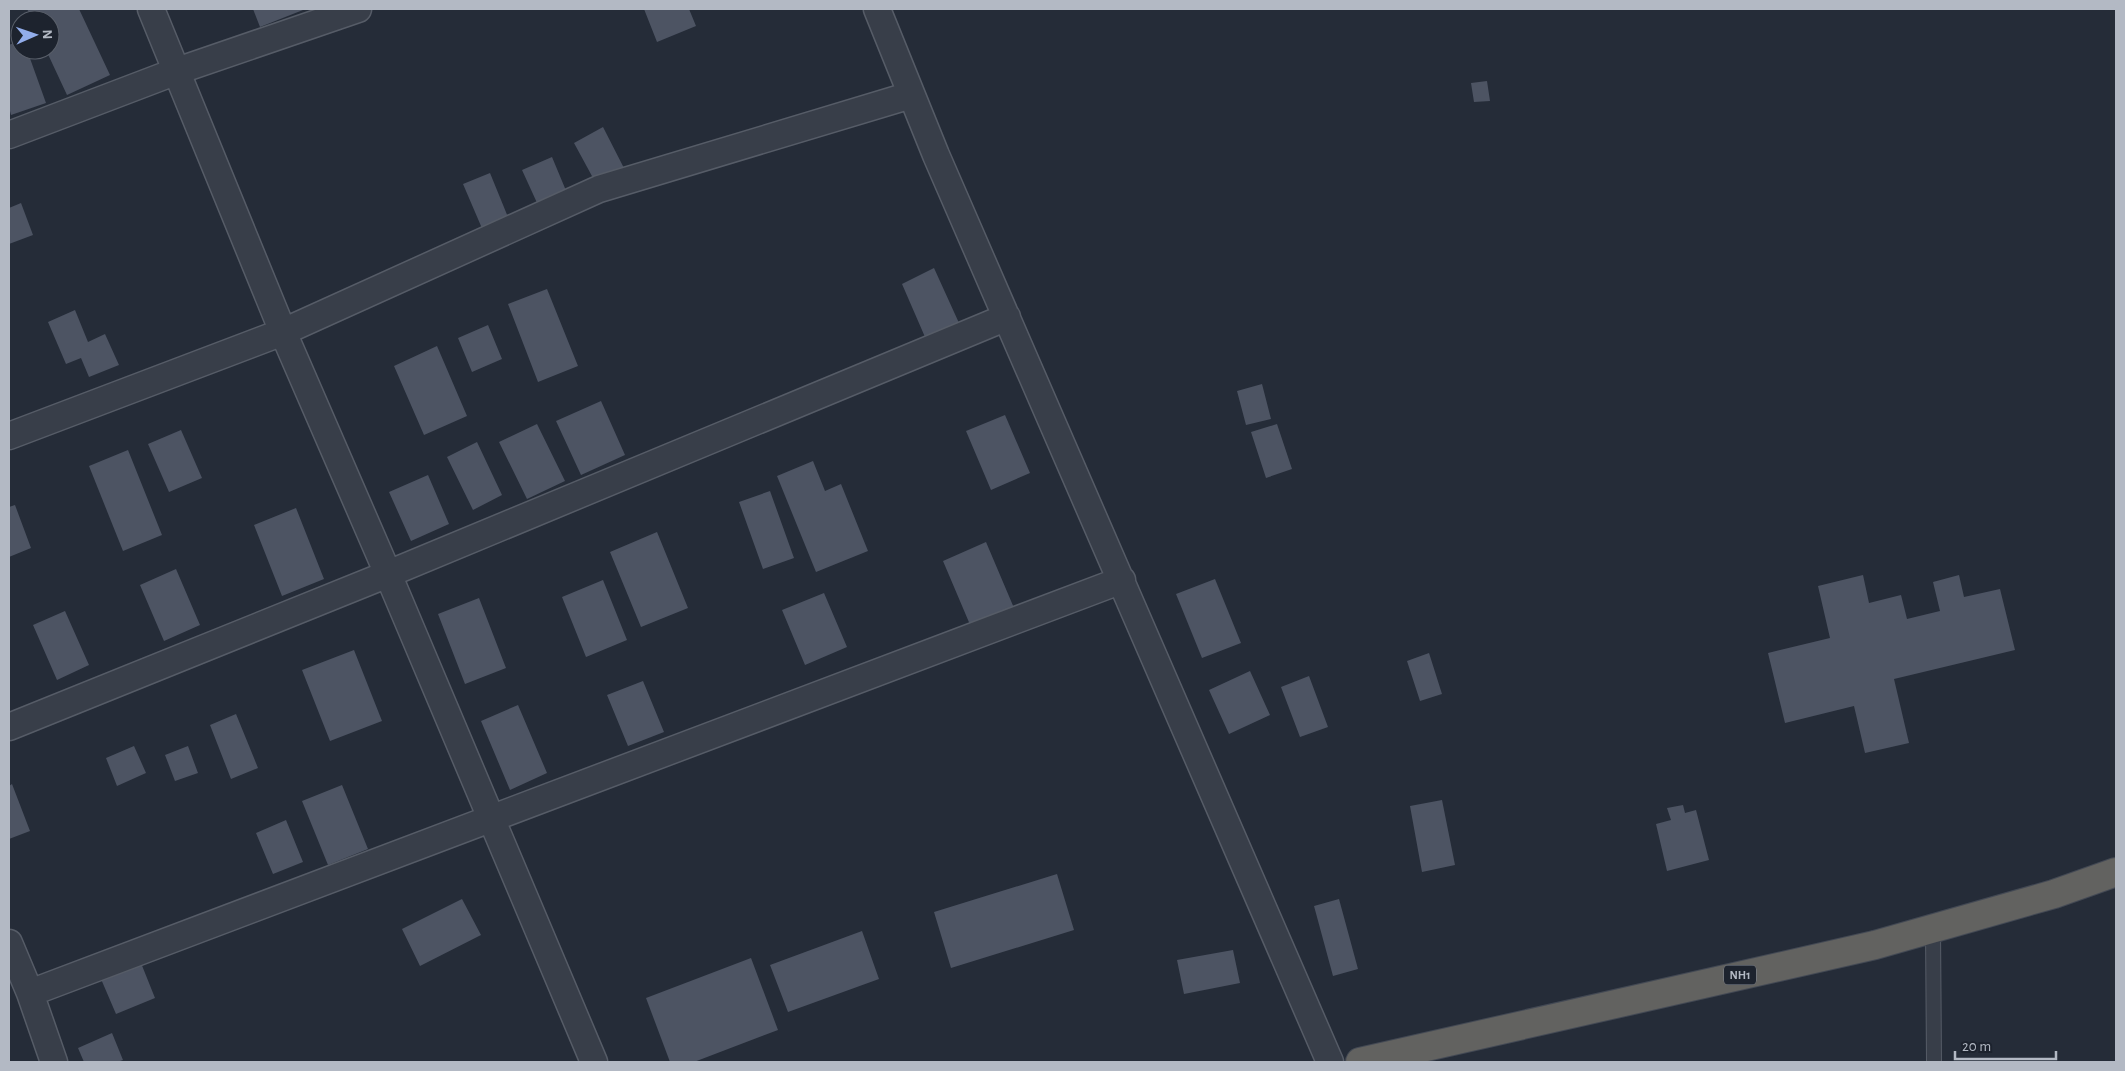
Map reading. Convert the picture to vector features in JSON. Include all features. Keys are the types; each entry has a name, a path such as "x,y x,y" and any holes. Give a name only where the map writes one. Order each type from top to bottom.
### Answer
{"highway":[{"name":"NH1","path":"1360,1062 1875,944 2054,894 2116,872"}],"street":[{"path":"151,9 283,332 492,818 594,1062"},
{"path":"9,135 177,71 358,9"},
{"path":"877,9 911,95 1330,1062"},
{"path":"9,436 283,332 599,189 911,95"},
{"path":"9,727 388,574 1007,317"},
{"path":"30,993 1122,580"},
{"path":"9,943 30,993 54,1062"}],"lane":[{"path":"1932,928 1934,1062"}],"building":[{"path":"79,9 110,75 67,95 51,60 60,60 60,10 28,10"},
{"path":"253,9 303,9 303,10 260,27"},
{"path":"644,9 689,9 696,26 657,42"},
{"path":"9,45 10,60 31,60 46,103 11,115 9,107"},
{"path":"1487,81 1490,101 1474,102 1471,83"},
{"path":"603,127 627,174 599,189 574,143"},
{"path":"552,157 567,193 538,205 522,170"},
{"path":"490,173 510,222 484,233 463,184"},
{"path":"21,203 33,235 9,244 9,208"},
{"path":"934,268 959,323 925,337 902,284"},
{"path":"547,289 578,366 538,382 508,304"},
{"path":"75,310 88,342 105,334 119,365 89,377 81,358 66,364 48,322"},
{"path":"488,325 502,359 472,372 458,338"},
{"path":"437,346 467,416 424,435 394,366"},
{"path":"1262,384 1271,419 1246,425 1237,391"},
{"path":"601,401 625,455 581,475 556,421"},
{"path":"1005,415 1030,473 991,490 966,431"},
{"path":"537,424 565,481 527,499 499,442"},
{"path":"1277,424 1292,469 1266,478 1251,432"},
{"path":"181,430 202,478 169,492 148,444"},
{"path":"477,442 502,495 473,510 447,457"},
{"path":"128,450 162,535 123,551 89,466"},
{"path":"813,461 825,491 841,484 868,551 816,572 777,476"},
{"path":"428,475 449,524 411,541 389,492"},
{"path":"770,491 794,558 763,569 739,502"},
{"path":"15,505 31,548 9,557 9,507"},
{"path":"296,508 324,579 282,596 254,525"},
{"path":"657,532 688,608 641,627 610,552"},
{"path":"986,542 1014,608 971,627 943,561"},
{"path":"176,569 200,625 164,641 140,585"},
{"path":"1863,575 1869,603 1901,595 1907,619 1940,611 1933,582 1959,575 1964,597 2000,589 2015,650 1894,679 1909,743 1865,753 1854,706 1785,723 1768,653 1830,638 1818,586"},
{"path":"1215,579 1241,643 1202,658 1176,594"},
{"path":"603,580 627,640 586,657 562,597"},
{"path":"824,593 847,647 805,665 782,610"},
{"path":"479,598 506,668 465,684 438,614"},
{"path":"65,611 89,665 57,680 33,625"},
{"path":"354,650 382,721 330,741 302,670"},
{"path":"1429,653 1442,694 1420,701 1407,661"},
{"path":"1250,671 1270,715 1229,734 1209,690"},
{"path":"1309,676 1328,727 1300,737 1281,687"},
{"path":"643,681 664,732 628,746 607,695"},
{"path":"518,705 547,773 510,790 481,721"},
{"path":"236,714 258,768 231,779 210,725"},
{"path":"134,746 146,773 117,786 106,758"},
{"path":"188,746 198,773 175,781 165,755"},
{"path":"12,784 30,831 9,839 9,786"},
{"path":"342,785 368,849 328,865 302,801"},
{"path":"1442,800 1455,865 1422,872 1410,806"},
{"path":"1683,805 1685,813 1696,810 1709,860 1667,871 1656,824 1671,820 1667,808"},
{"path":"286,820 303,862 273,874 256,833"},
{"path":"1057,874 1074,930 951,968 934,912"},
{"path":"462,899 481,935 420,966 402,929"},
{"path":"1339,899 1358,969 1333,976 1314,906"},
{"path":"862,931 879,979 788,1012 770,965"},
{"path":"1233,950 1240,983 1184,994 1177,960"},
{"path":"751,958 778,1030 694,1062 670,1062 646,998"},
{"path":"141,963 155,998 116,1014 101,979"},
{"path":"112,1033 123,1060 117,1062 84,1062 78,1048"}]}
